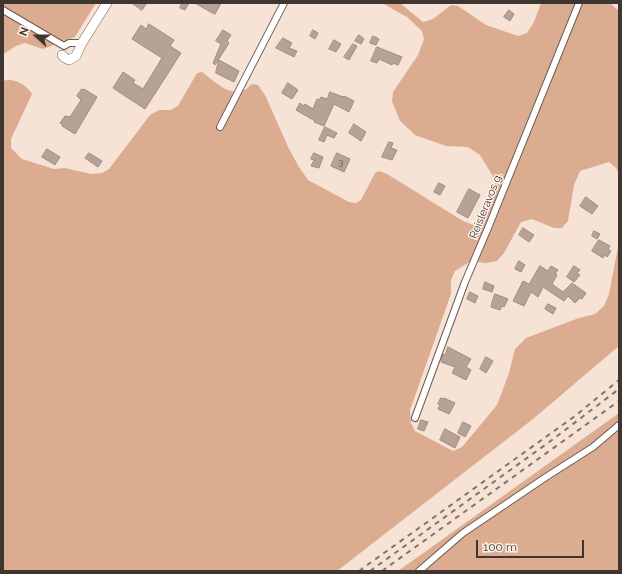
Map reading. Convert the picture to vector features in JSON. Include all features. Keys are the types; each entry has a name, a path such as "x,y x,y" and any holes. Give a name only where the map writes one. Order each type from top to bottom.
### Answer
{"main road":[{"path":"62,55 65,58 73,59 76,56 82,43 107,3"}],"street":[{"path":"220,128 284,3"},
{"name":"Reisleravos g.","path":"415,418 464,282 488,228 579,3"},
{"path":"3,10 64,46"},
{"path":"62,55 62,48 69,43 82,43"},
{"path":"419,571 463,533 593,447 619,425"}],"shaded area":[{"path":"3,3 96,3 75,37 43,49 25,43 3,53"},
{"path":"382,3 400,3 423,22 433,19 451,5 458,6 486,25 518,36 527,33 534,22 541,3 610,3 619,11 619,176 617,169 609,162 580,171 574,185 568,221 562,228 554,228 532,219 521,222 504,253 497,261 486,263 471,261 455,271 451,280 451,294 410,410 411,423 415,431 453,451 462,447 497,405 509,373 515,349 526,338 579,318 595,314 604,306 609,294 619,242 619,346 533,419 337,571 3,571 3,81 15,81 27,88 32,94 11,139 11,148 22,159 54,169 65,168 91,174 102,173 109,169 150,115 159,110 170,110 178,106 197,73 202,72 222,87 238,92 246,89 252,84 258,85 265,95 289,149 308,180 349,202 356,203 361,200 375,173 379,171 387,174 463,221 476,226 483,226 496,189 494,178 480,155 468,147 446,146 415,135 400,121 392,101 393,92 418,55 424,39 422,31 407,17"},
{"path":"619,413 619,571 398,571 422,554"}],"building":[{"path":"132,3 147,3 142,10"},
{"path":"182,3 189,3 185,10 180,8"},
{"path":"195,3 221,3 215,14"},
{"path":"509,10 514,14 510,21 504,17"},
{"path":"149,24 174,40 170,46 181,53 145,109 113,88 123,72 135,80 133,83 143,89 162,58 132,39 141,25 146,29"},
{"path":"223,30 231,35 227,41 229,43 215,65 213,63 221,44 216,41"},
{"path":"313,30 318,33 315,39 310,36"},
{"path":"359,35 364,39 361,44 355,41"},
{"path":"373,36 379,39 376,45 370,43"},
{"path":"283,38 292,43 289,48 297,51 294,57 276,48"},
{"path":"334,40 341,44 336,52 329,49"},
{"path":"353,44 357,46 349,60 344,57"},
{"path":"377,47 402,57 398,65 393,63 392,65 379,59 377,63 371,61"},
{"path":"219,60 239,71 234,82 216,73"},
{"path":"288,83 298,90 292,99 282,93"},
{"path":"82,89 97,97 75,134 62,126 63,125 60,123 65,116 70,117 81,100 77,96"},
{"path":"330,92 354,101 349,112 334,104 324,126 314,122 315,121 296,110 300,103 313,109 317,99 319,100 321,97 327,99"},
{"path":"354,124 366,132 361,141 349,133"},
{"path":"325,127 337,133 334,138 327,135 324,142 319,140"},
{"path":"389,142 393,143 391,148 397,150 392,160 382,157"},
{"path":"47,149 60,157 55,165 42,157"},
{"path":"89,153 102,161 98,167 85,158"},
{"path":"314,153 323,157 319,168 311,166 314,160 311,159"},
{"path":"337,153 350,159 344,172 331,166"},
{"path":"439,183 445,186 440,195 434,192"},
{"path":"469,189 480,195 468,218 457,212"},
{"path":"586,197 598,206 592,214 580,206"},
{"path":"523,228 534,235 529,242 519,235"},
{"path":"594,231 600,234 597,239 592,236"},
{"path":"599,240 610,246 608,249 611,251 607,257 605,255 603,258 592,251"},
{"path":"519,261 525,265 521,272 515,269"},
{"path":"540,266 548,271 551,266 558,270 552,284 563,292 572,283 586,293 582,299 580,298 575,303 568,296 564,301 543,287 538,297 531,292 524,306 513,301 523,281 529,284"},
{"path":"574,266 580,270 577,273 580,275 574,282 567,277"},
{"path":"485,282 494,286 492,292 483,289"},
{"path":"470,292 478,296 475,303 467,299"},
{"path":"495,294 508,299 504,307 502,306 500,310 491,307"},
{"path":"548,304 556,308 553,314 545,309"},
{"path":"448,347 471,359 466,367 471,370 466,380 452,373 455,367 441,362 443,354 445,355"},
{"path":"486,357 493,361 486,373 480,369"},
{"path":"441,398 455,403 449,414 438,409 440,405 438,404"},
{"path":"421,420 428,422 424,431 418,429"},
{"path":"463,422 471,426 465,437 458,433"},
{"path":"445,429 460,437 455,448 440,440"}],"railway":[{"path":"359,571 575,416 619,380"},
{"path":"370,571 552,440 619,389"},
{"path":"382,571 619,401"}]}
